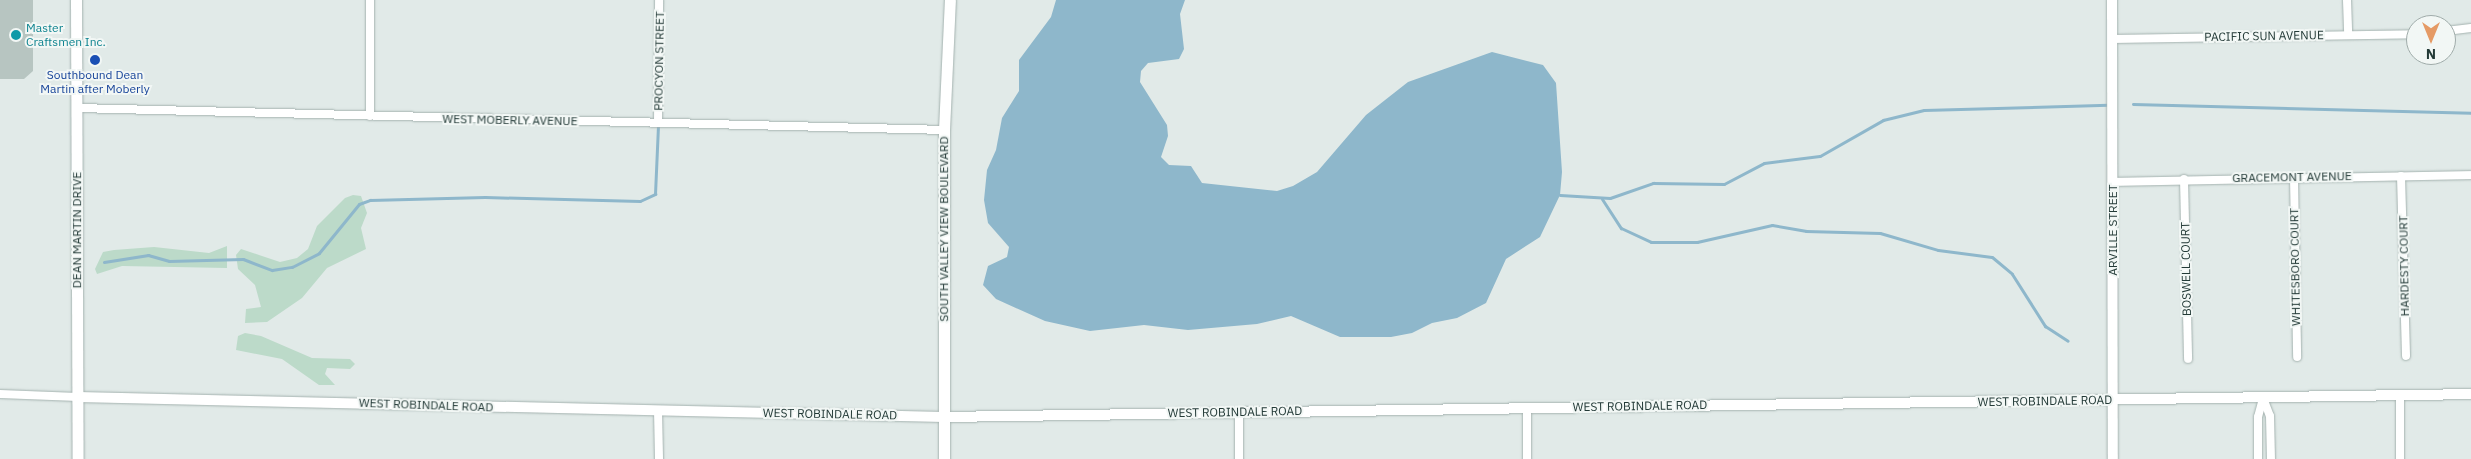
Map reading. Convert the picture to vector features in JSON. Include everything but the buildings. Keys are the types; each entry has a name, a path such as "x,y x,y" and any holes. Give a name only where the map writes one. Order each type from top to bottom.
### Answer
{"main road":[{"name":"DEAN MARTIN DRIVE","path":"76,0 78,459"},
{"name":"SOUTH VALLEY VIEW BOULEVARD","path":"944,459 944,130 950,0"}],"street":[{"path":"370,0 370,116"},
{"name":"PROCYON STREET","path":"658,123 659,0"},
{"name":"ARVILLE STREET","path":"2112,0 2113,459"},
{"path":"2347,0 2348,35"},
{"path":"2456,30 2471,28"},
{"name":"PACIFIC SUN AVENUE","path":"2112,39 2406,34"},
{"name":"WEST MOBERLY AVENUE","path":"77,108 944,130"},
{"name":"GRACEMONT AVENUE","path":"2113,182 2184,179 2471,175"},
{"name":"HARDESTY COURT","path":"2402,176 2406,356"},
{"name":"WHITESBORO COURT","path":"2294,177 2297,357"},
{"name":"BOSWELL COURT","path":"2184,179 2188,359"},
{"name":"WEST ROBINDALE ROAD","path":"0,394 944,417 2114,401 2471,394"},
{"path":"2400,395 2400,459"},
{"path":"2258,459 2258,417 2263,398"},
{"path":"2263,398 2270,416 2271,459"},
{"path":"1527,408 1527,459"},
{"path":"658,410 659,459"},
{"path":"1239,459 1240,412"}],"green space":[{"path":"353,195 361,196 367,213 361,228 366,249 327,268 302,298 267,322 245,323 246,309 261,307 255,285 238,269 236,255 241,249 280,262 297,258 308,249 317,226 345,198"},
{"path":"227,246 227,268 122,266 97,274 95,269 103,252 114,250 154,247 209,253"},
{"path":"245,333 261,336 312,358 350,359 355,364 350,369 327,368 325,374 335,385 319,385 282,359 236,350 238,336"}],"water":[{"path":"1056,0 1185,0 1180,14 1184,49 1179,59 1148,63 1141,71 1140,82 1167,125 1168,136 1161,157 1169,165 1191,166 1202,183 1277,191 1293,186 1317,172 1366,115 1408,82 1492,52 1543,65 1556,83 1562,172 1560,195 1540,237 1506,259 1486,303 1457,318 1432,323 1412,333 1391,337 1340,337 1291,316 1257,324 1188,330 1144,325 1090,331 1045,321 996,299 983,285 988,266 1007,257 1009,247 988,223 984,200 987,170 996,150 1002,118 1019,91 1019,60 1051,17"}],"waterway":[{"path":"2133,104 2471,113"},
{"path":"1560,195 1610,198 1653,183 1724,184 1764,163 1820,156 1883,120 1924,110 2108,105"},
{"path":"104,262 148,255 169,261 243,259 272,270 292,267 319,253 359,204 370,200 485,197 640,201 655,194 658,124"},
{"path":"1602,199 1621,228 1651,242 1697,242 1772,225 1806,231 1880,233 1938,250 1992,257 2012,274 2045,326 2068,341"}],"place":[{"name":"Master Craftsmen Inc.","path":"16,35"},
{"name":"Southbound Dean Martin after Moberly","path":"95,60"}]}
